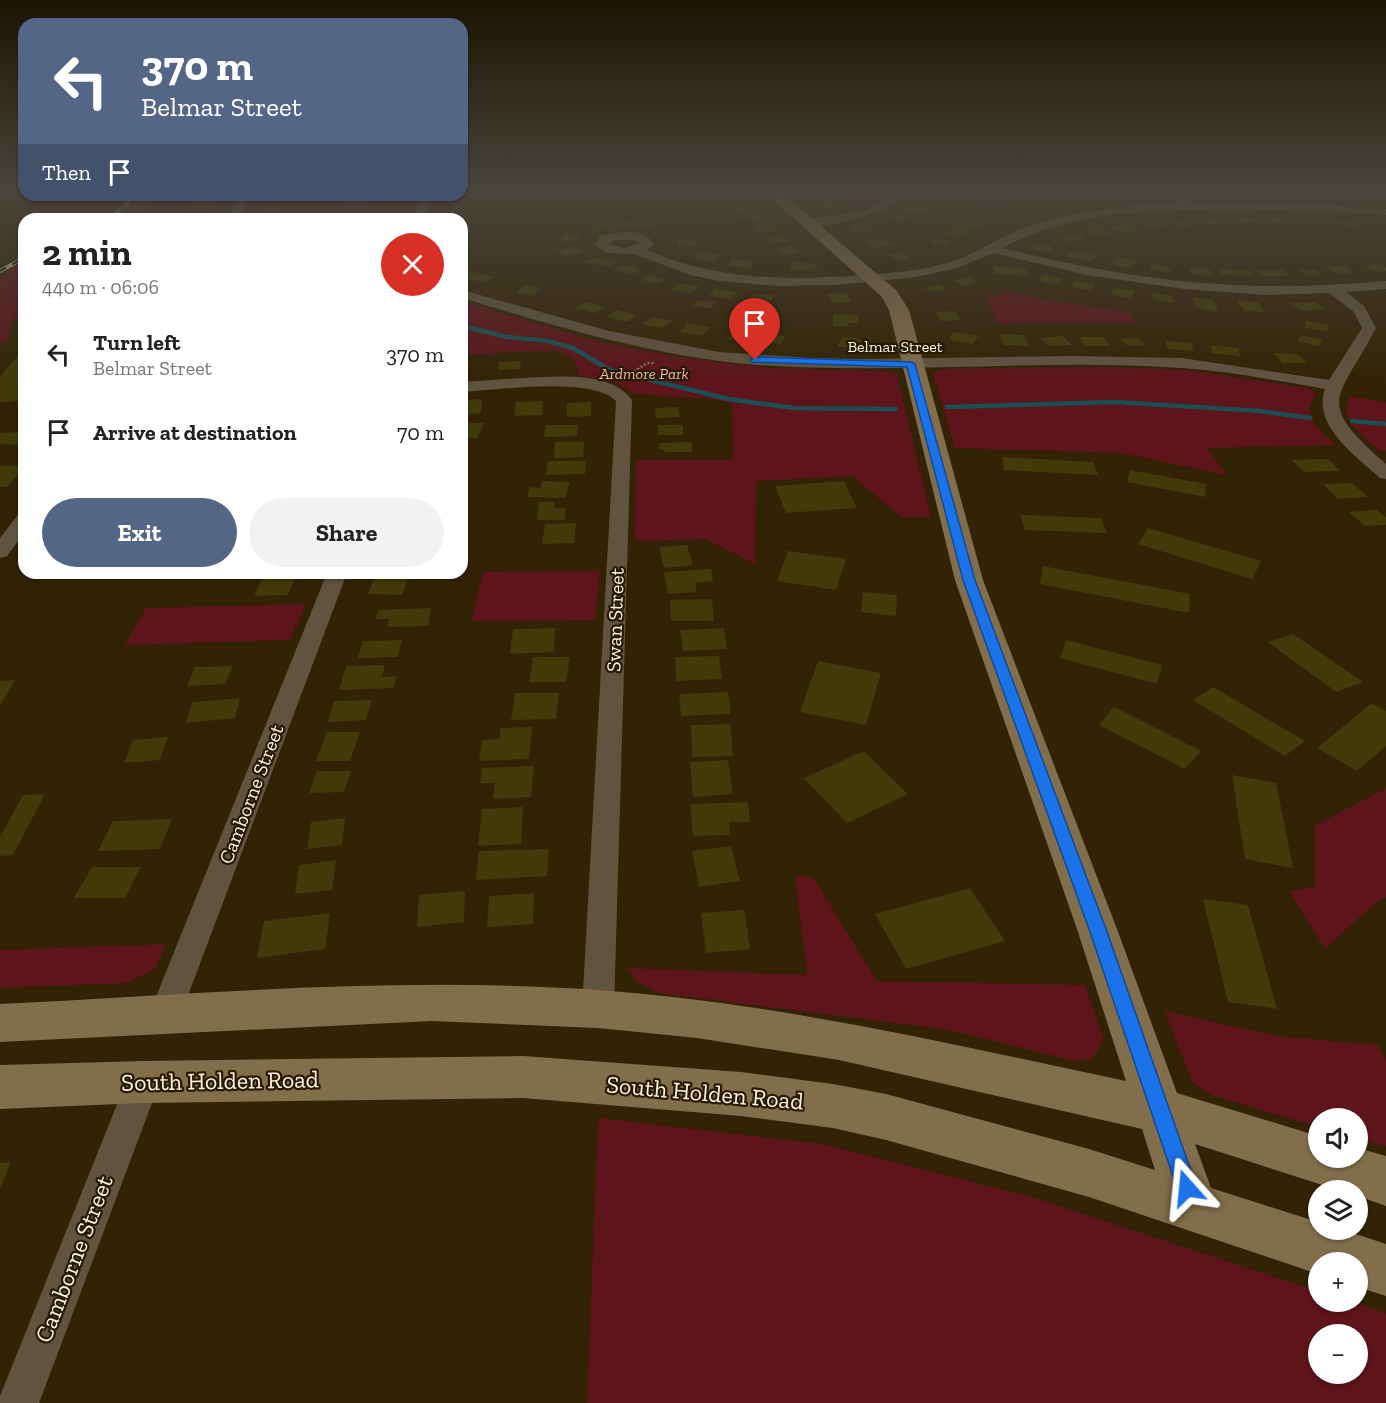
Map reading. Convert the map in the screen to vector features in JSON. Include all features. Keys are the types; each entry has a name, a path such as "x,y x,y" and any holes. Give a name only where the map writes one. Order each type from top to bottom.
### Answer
{"street":[{"path":"643,253 683,270 746,281 810,284 905,275 949,266 982,253"},
{"path":"843,253 889,294 899,310 911,364 969,580 1162,1111 1193,1208"},
{"path":"1011,253 1077,269 1158,282 1250,290 1386,285"},
{"path":"1331,288 1349,299 1365,315 1369,328 1334,386 1329,401 1330,414 1342,432 1386,474"},
{"name":"Belmar Street","path":"468,296 614,337 698,353 812,363 1183,363 1334,386"},
{"name":"Swan Street","path":"468,387 588,383 613,388 620,392 624,400 598,1010"},
{"path":"0,552 18,528"},
{"name":"Camborne Street","path":"165,1014 334,579"},
{"path":"0,1023 432,1002 598,1010 696,1019 839,1040 1162,1111 1386,1181"},
{"name":"South Holden Road","path":"0,1087 143,1082 523,1077 741,1094 833,1106 886,1117 1089,1173 1386,1270"},
{"name":"Camborne Street","path":"18,1403 143,1082"}],"path":[{"path":"627,376 637,370"}],"green space":[{"path":"18,266 18,317 11,322 8,342 0,343 0,277"},
{"path":"1009,292 1045,300 1130,312 1135,323 996,323 987,298"},
{"name":"Ardmore Park","path":"468,303 591,340 671,356 770,368 891,371 897,374 931,517 901,517 852,476 756,481 755,564 705,539 635,541 636,460 733,460 732,403 711,399 635,394 611,380 578,376 575,359 554,350 468,355"},
{"path":"1105,367 1187,370 1308,388 1316,393 1309,409 1314,424 1335,445 1207,448 1227,475 1121,453 955,448 933,375 935,371 942,369"},
{"path":"1351,396 1386,403 1386,451 1379,451 1353,427 1347,413 1347,405"},
{"path":"600,571 595,620 471,621 483,572"},
{"path":"306,604 290,640 125,645 146,608"},
{"path":"1386,787 1386,897 1376,902 1325,949 1289,891 1315,887 1315,825"},
{"path":"795,876 813,877 877,981 1085,985 1103,1038 1098,1051 1090,1059 1075,1061 950,1030 658,993 637,982 626,968 807,975"},
{"path":"166,944 156,968 127,983 0,988 0,950"},
{"path":"1165,1011 1276,1036 1378,1045 1386,1060 1386,1147 1368,1142 1368,1108 1308,1108 1308,1124 1211,1095 1192,1082"},
{"path":"598,1118 823,1144 1032,1197 1308,1288 1308,1312 1368,1312 1368,1307 1386,1313 1386,1403 587,1403"}],"building":[{"path":"561,253 581,253 564,256"},
{"path":"699,253 722,255 709,262 691,257"},
{"path":"902,253 912,258 900,261 887,255"},
{"path":"1068,253 1087,253 1098,256 1090,261 1065,256"},
{"path":"595,257 618,262 608,267 584,262"},
{"path":"1117,257 1137,260 1132,268 1112,265"},
{"path":"732,259 754,261 750,268 727,266"},
{"path":"791,262 817,264 815,272 788,270"},
{"path":"1152,264 1172,267 1171,273 1150,270"},
{"path":"1381,264 1386,267 1386,271 1376,272 1364,265"},
{"path":"626,265 641,271 629,275 614,269"},
{"path":"995,266 1027,269 1027,276 994,274"},
{"path":"1342,266 1355,273 1338,274 1325,267"},
{"path":"1189,268 1209,269 1213,276 1192,274"},
{"path":"1219,269 1248,270 1253,276 1223,275"},
{"path":"1315,269 1324,275 1307,276 1298,270"},
{"path":"1256,270 1283,270 1289,276 1262,276"},
{"path":"472,272 494,277 484,282 468,279 468,274"},
{"path":"651,275 666,280 656,284 641,280"},
{"path":"1044,275 1062,279 1055,285 1040,282 1042,280 1039,279"},
{"path":"968,277 979,282 964,286 953,280"},
{"path":"1075,281 1095,284 1091,290 1071,287"},
{"path":"681,283 700,287 690,293 672,289"},
{"path":"938,284 948,288 934,292 923,288"},
{"path":"524,285 541,287 533,295 516,293"},
{"path":"1114,288 1134,291 1131,299 1111,294"},
{"path":"715,289 737,292 731,299 709,296"},
{"path":"846,293 852,302 833,303 827,294"},
{"path":"1152,293 1173,296 1174,303 1153,300"},
{"path":"751,294 774,295 772,302 749,301"},
{"path":"1192,297 1213,299 1218,313 1196,307"},
{"path":"698,300 716,302 710,308 692,306"},
{"path":"1237,301 1258,302 1265,312 1244,311"},
{"path":"585,302 605,307 594,313 575,308"},
{"path":"1314,302 1326,309 1302,311 1291,303"},
{"path":"616,310 637,315 628,322 606,317"},
{"path":"955,311 961,320 941,321 935,312"},
{"path":"833,314 858,315 859,323 848,323 848,327 833,326"},
{"path":"653,317 673,321 662,328 642,324"},
{"path":"1306,321 1328,325 1328,332 1305,328"},
{"path":"688,323 711,327 702,336 679,332"},
{"path":"731,331 749,332 747,340 729,339"},
{"path":"953,332 978,336 973,344 949,340"},
{"path":"760,334 785,336 781,344 756,342"},
{"path":"999,334 1024,335 1029,346 1004,345"},
{"path":"1301,335 1323,340 1319,346 1297,341"},
{"path":"1063,336 1072,345 1049,346 1040,338"},
{"path":"843,337 861,339 856,349 837,346"},
{"path":"1079,337 1104,337 1111,346 1085,346"},
{"path":"1137,338 1146,345 1128,346 1120,339"},
{"path":"1165,341 1191,343 1194,351 1168,349"},
{"path":"1211,345 1238,348 1240,356 1212,353"},
{"path":"1274,353 1298,354 1307,363 1282,363"},
{"path":"18,355 18,401 0,402 0,377"},
{"path":"520,361 521,369 499,370 498,362"},
{"path":"482,399 481,413 468,414 468,400"},
{"path":"543,401 542,415 514,416 516,402"},
{"path":"591,402 591,416 567,417 567,403"},
{"path":"678,407 680,417 656,418 655,408"},
{"path":"468,423 484,423 477,438 468,438"},
{"path":"546,425 578,425 577,436 544,437"},
{"path":"658,425 683,425 683,435 658,435"},
{"path":"18,432 18,445 0,444 0,433"},
{"path":"555,442 584,442 583,457 554,458"},
{"path":"692,442 692,452 664,452 663,449 659,449 659,443"},
{"path":"1002,457 1093,462 1098,475 1004,470"},
{"path":"1328,459 1340,471 1304,472 1291,460"},
{"path":"548,461 586,461 585,474 546,475"},
{"path":"0,466 18,466 18,473 7,487 0,487"},
{"path":"1130,470 1206,484 1205,497 1127,482"},
{"path":"542,481 570,482 565,498 527,497 530,487 541,488"},
{"path":"844,481 857,508 786,513 775,486"},
{"path":"1352,483 1368,497 1338,499 1323,484"},
{"path":"539,502 555,502 554,508 566,508 565,520 537,520"},
{"path":"1377,510 1386,517 1386,525 1365,526 1349,512"},
{"path":"1020,515 1101,518 1107,533 1025,530"},
{"path":"576,523 574,543 542,544 545,524"},
{"path":"1148,528 1261,561 1252,579 1138,544"},
{"path":"687,545 693,565 664,568 659,547"},
{"path":"788,551 846,559 836,590 777,581"},
{"path":"1043,566 1190,594 1189,613 1040,584"},
{"path":"711,569 713,581 695,583 697,592 668,594 664,572"},
{"path":"262,579 295,579 288,595 254,596"},
{"path":"374,579 408,579 402,595 368,594"},
{"path":"863,592 897,595 896,616 861,612"},
{"path":"712,599 714,621 671,621 670,600"},
{"path":"431,608 428,626 387,627 389,619 375,619 378,610"},
{"path":"555,628 554,652 510,654 513,629"},
{"path":"724,628 727,649 683,651 680,630"},
{"path":"1293,634 1363,682 1336,692 1268,642"},
{"path":"402,640 398,657 358,658 363,641"},
{"path":"1066,640 1162,665 1157,684 1060,658"},
{"path":"719,656 722,679 676,681 675,657"},
{"path":"533,657 570,657 566,682 529,682"},
{"path":"818,661 881,673 866,725 800,712"},
{"path":"385,665 382,677 397,676 393,688 339,690 346,666"},
{"path":"233,666 225,684 187,686 195,667"},
{"path":"15,680 0,706 0,681"},
{"path":"1213,687 1305,741 1285,756 1193,700"},
{"path":"728,692 731,714 681,716 679,694"},
{"path":"515,693 559,693 556,719 511,720"},
{"path":"240,698 235,718 186,723 192,702"},
{"path":"372,700 366,720 328,722 334,701"},
{"path":"1372,703 1386,711 1386,746 1357,771 1317,748"},
{"path":"1114,707 1201,751 1185,769 1099,725"},
{"path":"730,724 733,756 692,757 691,725"},
{"path":"532,727 529,759 479,761 482,740 500,739 501,728"},
{"path":"327,732 360,732 350,761 316,761"},
{"path":"168,737 160,760 124,763 133,740"},
{"path":"864,751 908,794 847,823 804,778"},
{"path":"728,760 733,794 693,797 690,762"},
{"path":"534,766 531,797 493,799 495,783 480,783 482,768"},
{"path":"317,771 351,771 344,792 309,793"},
{"path":"1232,775 1276,783 1293,868 1245,859"},
{"path":"45,794 13,855 0,856 0,837 23,795"},
{"path":"748,802 750,822 729,822 730,835 693,836 690,804"},
{"path":"523,807 521,844 478,846 482,809"},
{"path":"345,818 342,845 307,849 311,822"},
{"path":"172,819 160,849 98,851 113,821"},
{"path":"731,846 740,881 699,887 692,851"},
{"path":"549,849 547,876 476,880 479,851"},
{"path":"336,860 332,890 295,894 299,865"},
{"path":"92,867 141,867 125,898 74,898"},
{"path":"970,888 1005,941 906,969 875,914"},
{"path":"465,891 464,922 417,927 419,895"},
{"path":"534,893 533,924 487,927 489,896"},
{"path":"1203,899 1248,905 1277,1009 1228,1002"},
{"path":"744,910 750,949 706,953 701,913"},
{"path":"330,913 325,949 257,958 264,921"},
{"path":"11,1162 0,1189 0,1163"}],"waterway":[{"path":"468,327 507,337 548,341 573,348 610,370 728,399 794,408 896,409"},
{"path":"947,407 1115,402 1260,411 1310,418"},
{"path":"1352,421 1386,424"}],"railway":[{"path":"0,271 18,261"}],"route":[{"path":"755,360 911,364 969,580 1097,929 1187,1188"}]}
